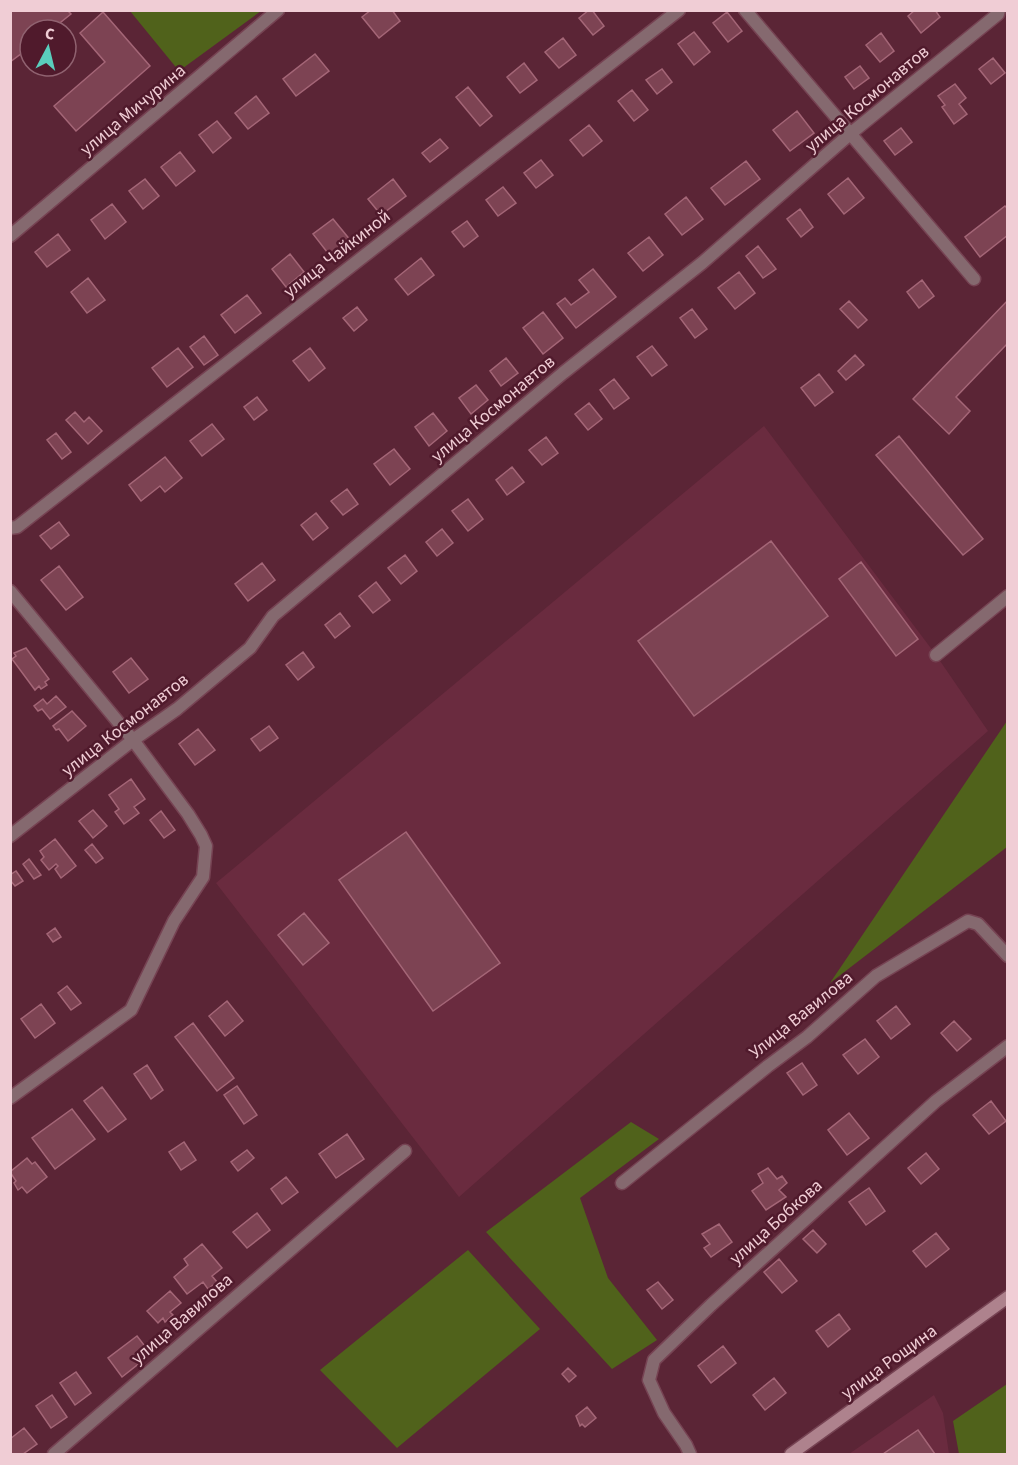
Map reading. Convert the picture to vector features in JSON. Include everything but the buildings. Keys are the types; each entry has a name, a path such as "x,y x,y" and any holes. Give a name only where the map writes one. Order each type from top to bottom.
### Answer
{"street":[{"name":"улица Мичурина","path":"10,236 278,10"},
{"name":"улица Чайкиной","path":"13,530 679,10"},
{"path":"745,10 974,279"},
{"name":"улица Космонавтов","path":"10,836 177,709 250,648 273,616 554,381 702,262 850,134 998,14 999,10"},
{"path":"10,591 134,740 201,835 206,846 203,877 174,921 131,1010 10,1098"},
{"path":"936,655 1008,596"},
{"name":"Улица Вавилова","path":"622,1183 807,1037 876,976 968,921 978,924 1008,956"},
{"name":"улица Бобкова","path":"690,1455 686,1445 664,1413 649,1380 654,1360 711,1305 936,1101 1008,1046"},
{"name":"улица Вавилова","path":"54,1455 405,1151"},
{"name":"улица Рощина","path":"791,1455 1008,1297"}],"shaded area":[{"path":"764,426 936,655 988,731 459,1197 216,883"},
{"path":"934,1395 943,1413 949,1454 849,1454"}],"green space":[{"path":"130,11 261,11 179,71"},
{"path":"1007,721 1007,847 830,983"},
{"path":"631,1122 659,1139 580,1198 608,1278 657,1340 612,1369 486,1232"},
{"path":"468,1250 540,1329 397,1448 320,1370"},
{"path":"1007,1384 1007,1454 959,1454 953,1421"}]}
